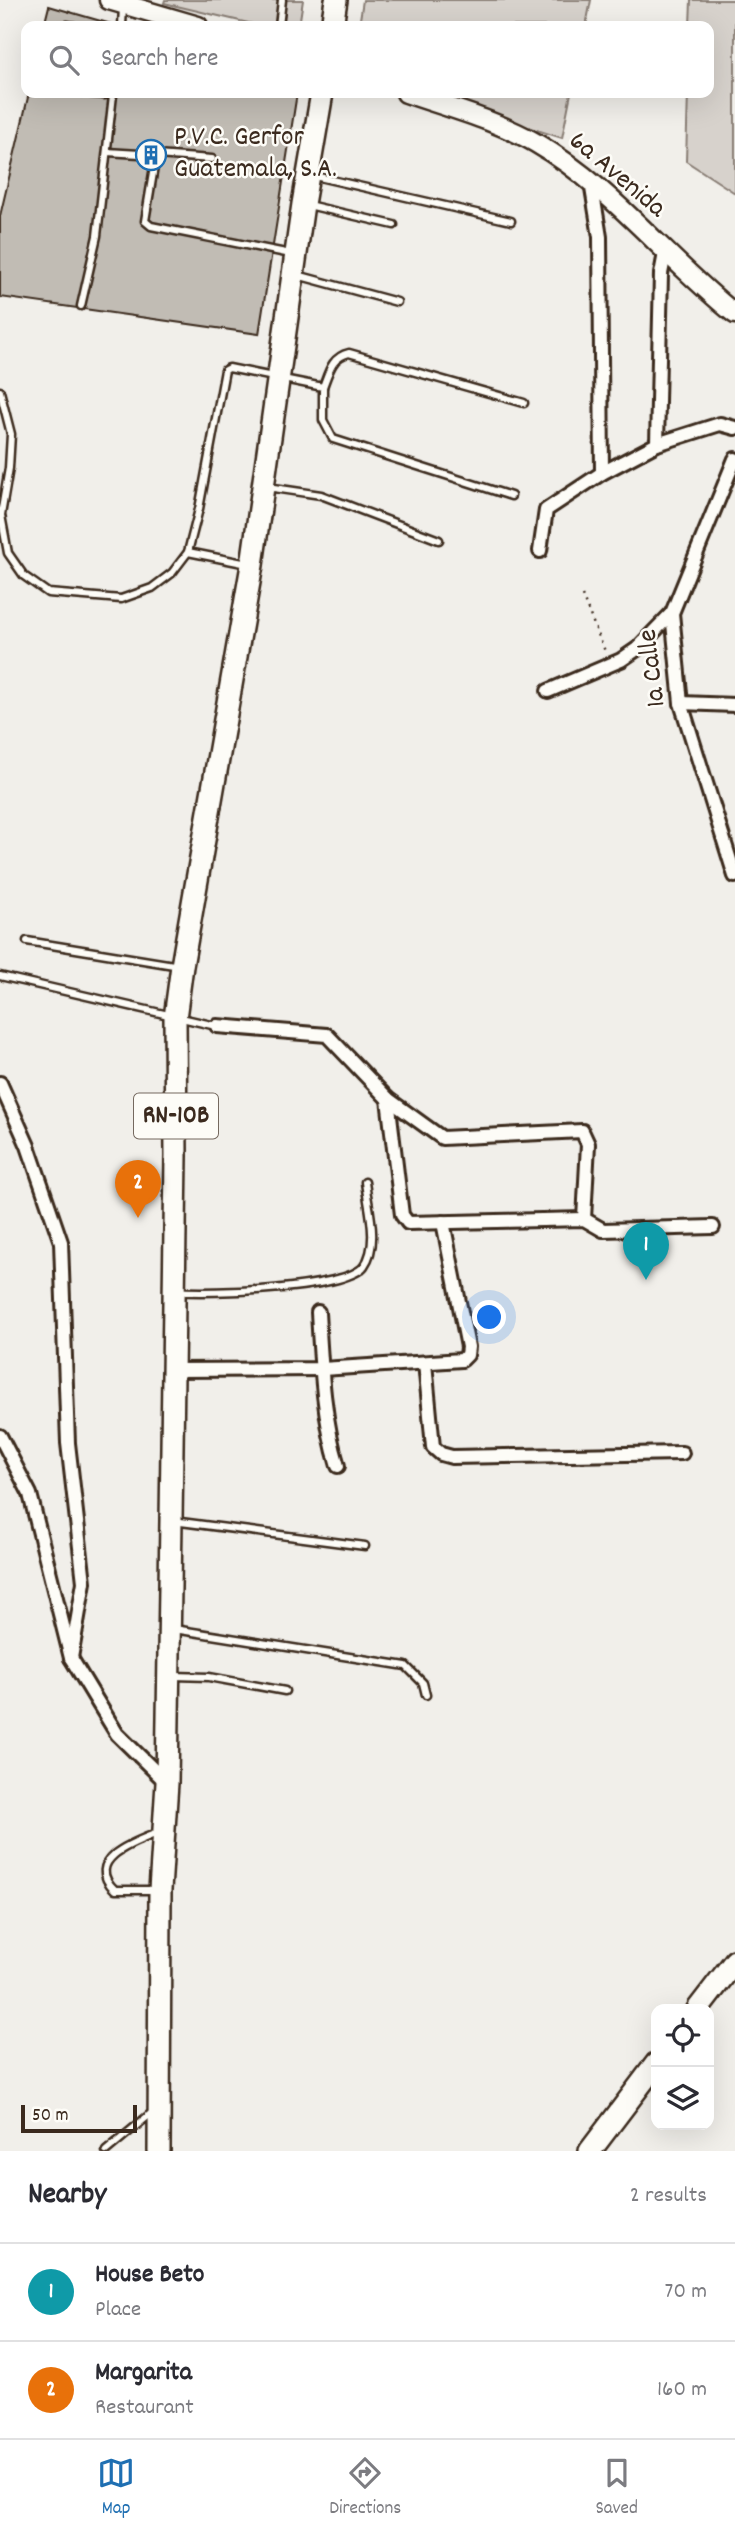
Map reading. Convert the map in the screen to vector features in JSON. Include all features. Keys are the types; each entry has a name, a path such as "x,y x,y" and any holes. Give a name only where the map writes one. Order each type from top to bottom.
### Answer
{"main road":[{"path":"333,21 336,0"},
{"name":"RN-10B","path":"159,2151 160,1891 166,1783 171,1521 175,1018 252,565 303,204 321,98"},
{"path":"702,2004 735,1961"},
{"path":"590,2151 654,2067"}],"street":[{"path":"119,1 182,21"},
{"name":"6a Avenida","path":"420,98 486,121 536,143 591,182 665,253 735,314"},
{"path":"591,182 600,237 602,473"},
{"path":"657,444 661,274 665,253"},
{"path":"540,551 546,510 602,473 657,444 720,424 735,428"},
{"name":"1a Calle","path":"735,459 672,613 681,704 735,876"},
{"path":"548,691 611,665 637,649 672,613"},
{"path":"681,704 735,705"},
{"path":"217,1026 327,1035 388,1099 442,1138 582,1131 588,1144 584,1219"},
{"path":"0,1083 28,1146 61,1242 68,1443 84,1582 71,1658"},
{"path":"388,1099 404,1220 408,1223 584,1219 603,1230 713,1227"},
{"path":"173,1370 322,1369 462,1360 467,1355 468,1346 443,1222"},
{"path":"318,1312 332,1447 338,1466"},
{"path":"425,1363 433,1447 441,1454 452,1457 682,1453"},
{"path":"0,1436 30,1494 71,1658 117,1734 166,1783"}],"lane":[{"path":"280,21 282,0"},
{"path":"119,1 121,21"},
{"path":"81,306 97,236 113,98"},
{"path":"107,152 212,159"},
{"path":"156,155 145,221 148,224 294,265 397,302"},
{"path":"309,174 512,221"},
{"path":"303,204 394,225"},
{"path":"511,496 333,439 323,420 323,387 333,362 339,355 349,353 524,403"},
{"path":"0,391 11,434 9,468 1,515 8,553 24,576 48,593 121,599 152,588 172,573 188,552 199,509 225,370 229,368 323,387"},
{"path":"263,486 321,495 439,540"},
{"path":"188,552 252,565"},
{"path":"27,941 182,966"},
{"path":"0,976 217,1026"},
{"path":"174,1291 200,1294 236,1292 314,1284 349,1277 364,1267 373,1245 365,1182"},
{"path":"171,1521 365,1546"},
{"path":"169,1628 406,1666 423,1683 426,1695"},
{"path":"168,1676 209,1677 285,1691"},
{"path":"160,1891 115,1890 108,1884 105,1875 107,1863 117,1851 164,1830"},
{"path":"106,2151 158,2107"}],"path":[{"path":"582,596 611,665"}],"shaded area":[{"path":"165,0 303,0 300,21 240,21 164,3"},
{"path":"363,0 591,0 587,21 360,21"},
{"path":"691,0 735,0 735,193 686,161 688,98 714,98 714,21 690,21"},
{"path":"450,98 570,98 562,138 464,107"}],"building":[{"path":"49,6 101,21 45,21"},
{"name":"P.V.C. Gerfor Guatemala, S.A.","path":"28,98 296,98 259,334 0,297 0,216"}],"place":[{"name":"P.V.C. Gerfor Guatemala, S.A.","path":"151,155"},
{"name":"Margarita","path":"138,1218"},
{"name":"House Beto","path":"646,1280"}]}
